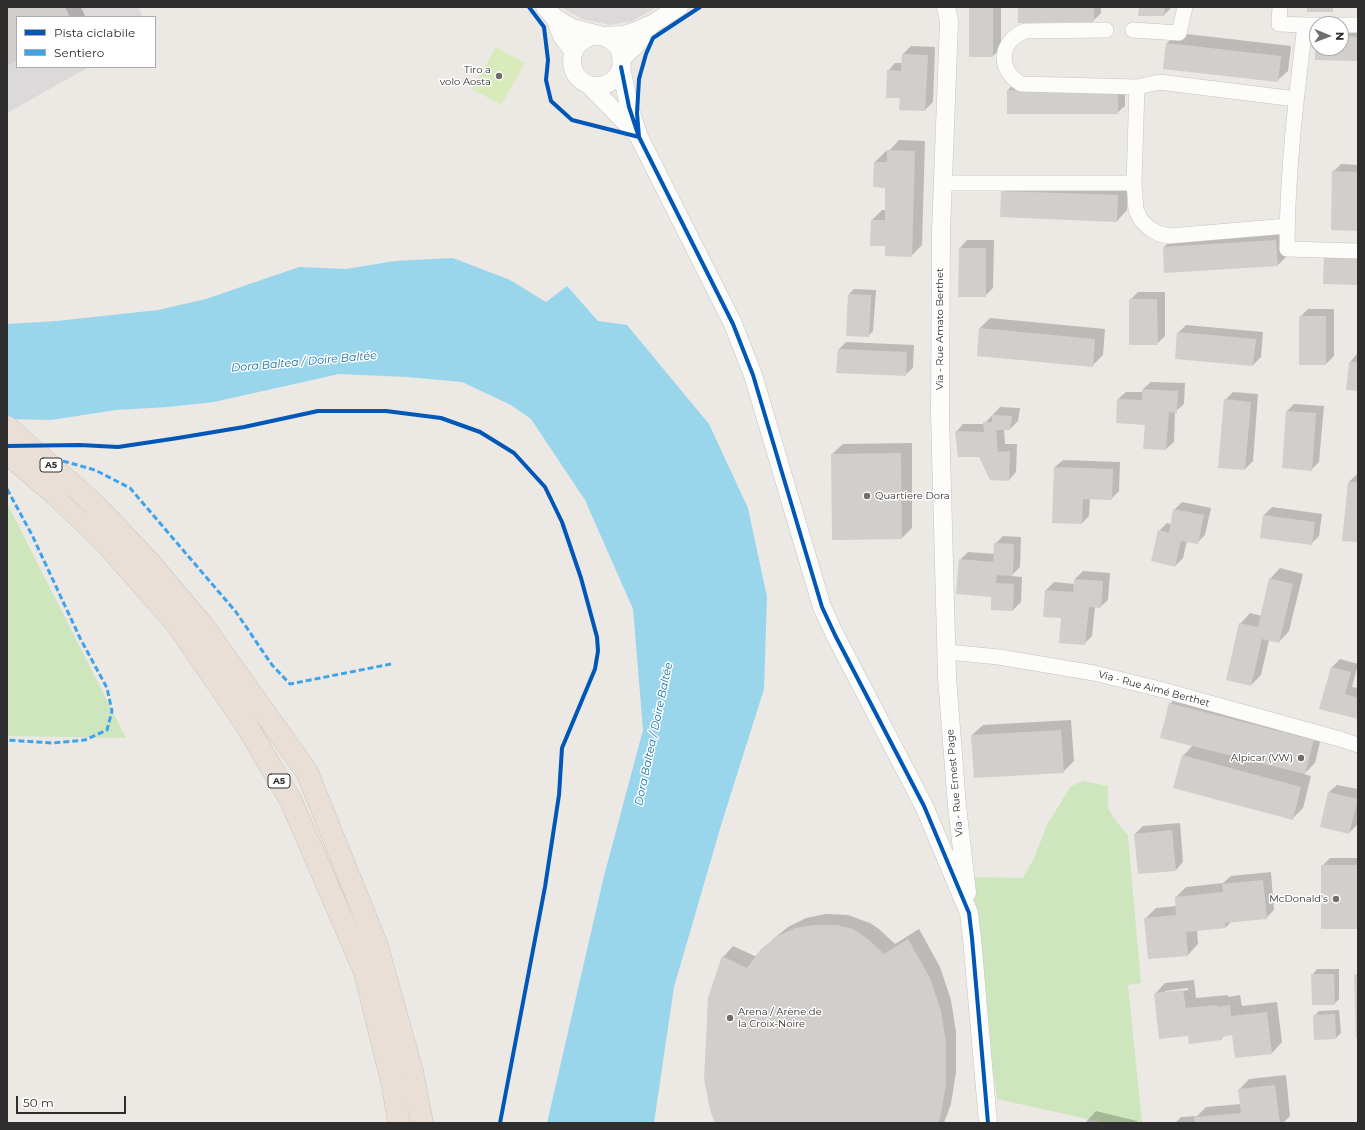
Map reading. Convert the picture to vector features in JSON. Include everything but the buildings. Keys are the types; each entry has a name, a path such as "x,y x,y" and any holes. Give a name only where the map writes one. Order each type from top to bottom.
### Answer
{"highway":[{"name":"A5","path":"7,427 24,440 94,504 149,562 203,626 307,772 377,946 412,1071 422,1123"},
{"name":"A5","path":"7,453 56,495 103,540 177,624 247,726 291,801 365,972 393,1086 399,1123"}],"street":[{"path":"652,24 621,63 618,74 609,83 598,86 590,85 582,81 577,76 573,68 572,60 578,45 584,40 592,37 624,35 636,32 679,7"},
{"name":"Via - Rue Amato Berthet","path":"946,7 949,21 941,232 940,414 947,652"},
{"path":"1133,30 1179,33 1185,7"},
{"path":"1280,7 1279,24 1309,25"},
{"path":"550,13 572,28 603,36 615,44 619,51 629,107 639,137 732,324 753,375 822,607 835,635 924,806 969,913"},
{"path":"550,13 562,36 574,52"},
{"path":"1106,30 1025,31 1017,34 1010,40 1004,56 1008,73 1021,84 1137,87 1159,82 1296,99"},
{"path":"1309,35 1296,99 1287,226 1287,249 1358,251"},
{"path":"590,85 639,137"},
{"path":"1137,87 1134,183 1136,210 1141,220 1149,228 1159,234 1170,236 1287,226"},
{"path":"943,183 1134,183"},
{"name":"Via - Rue Ernest Page","path":"947,652 946,677 957,806 969,913 988,1123"},
{"name":"Via - Rue Aimé Berthet","path":"947,652 999,657 1094,673 1159,689 1358,745"}],"shaded area":[{"path":"7,7 138,7 142,16 16,16 16,68 87,68 7,113"},
{"path":"561,7 657,7 632,21 610,25 582,19"}],"green space":[{"name":"Tiro a volo Aosta","path":"496,47 525,63 501,105 472,89"},
{"path":"7,503 126,738 7,736"},
{"path":"1083,781 1108,786 1108,808 1128,836 1141,983 1128,985 1142,1123 1106,1123 997,1099 982,992 971,877 1023,878 1034,858 1048,823 1071,786"}],"water":[{"name":"Dora Baltea / Doire Baltée","path":"453,258 510,280 546,302 567,286 598,321 627,325 709,424 748,508 767,597 764,689 722,822 674,987 654,1123 547,1123 604,876 643,730 633,609 585,500 531,419 511,405 462,382 407,377 339,374 214,402 168,407 116,410 51,420 7,419 7,324 57,321 158,310 206,299 299,267 346,269 395,261"}],"marked path":[{"path":"63,461 95,470 130,488 236,612 272,665 290,684 391,664"},
{"path":"7,489 32,535 80,638 107,688 112,711 107,730 85,740 53,743 7,740"}],"cycle path":[{"path":"529,7 544,27 548,60 546,80 551,101 572,120 639,137 637,113 639,79 646,54 653,38 700,7"},
{"path":"621,67 629,107 639,137 733,324 753,375 822,607 835,635 924,806 969,913 988,1123"},
{"path":"7,446 80,445 118,447 244,427 318,411 386,411 441,418 480,432 514,453 545,487 562,522 581,578 597,637 598,651 595,669 562,748 559,795 545,887 500,1123"}],"place":[{"name":"Tiro a volo Aosta","path":"499,76"},
{"name":"Quartiere Dora","path":"867,496"},
{"name":"Alpicar (VW)","path":"1301,758"},
{"name":"McDonald's","path":"1336,899"},
{"name":"Arena / Arène de la Croix-Noire","path":"730,1018"}]}
